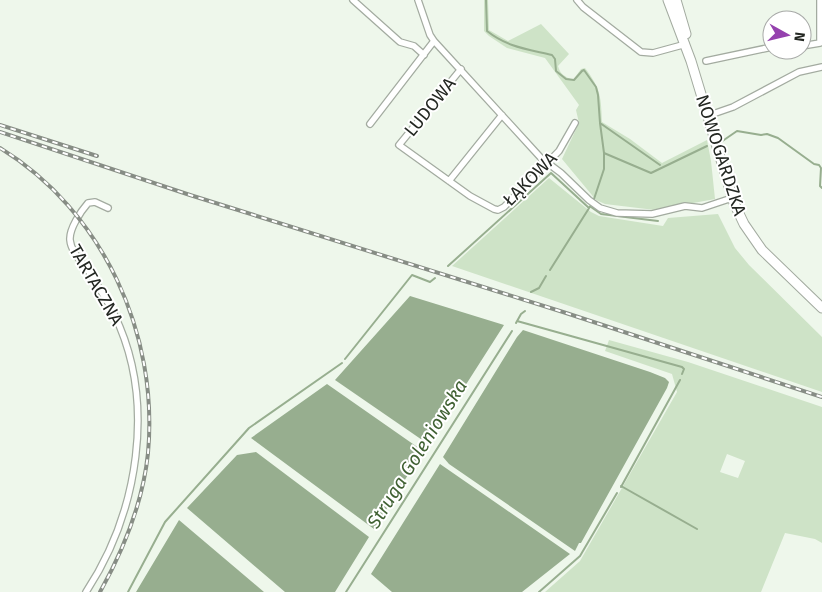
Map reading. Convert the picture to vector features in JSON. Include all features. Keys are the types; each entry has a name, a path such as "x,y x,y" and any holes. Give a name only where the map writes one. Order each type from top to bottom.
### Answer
{"street":[{"path":"353,0 400,42 414,46 424,55"},
{"path":"418,0 430,35 434,41 546,163 561,173 600,208 617,213 652,214 685,206 702,208 732,198"},
{"path":"577,0 583,7 641,52 652,53 686,44"},
{"name":"NOWOGARDZKA","path":"668,0 686,44"},
{"name":"NOWOGARDZKA","path":"676,0 686,44 707,116 732,198 744,224 762,250 822,308"},
{"path":"812,44 820,43 820,0"},
{"path":"370,124 434,41"},
{"path":"706,61 762,49"},
{"path":"707,116 733,106 799,72 822,67"},
{"name":"LUDOWA","path":"449,181 399,145 460,70"},
{"path":"449,181 502,115"},
{"name":"ŁĄKOWA","path":"449,181 489,207 498,210 504,207 559,151 575,123"},
{"name":"TARTACZNA","path":"86,592 108,553 126,505 136,448 138,414 131,360 123,332 111,308 74,251 70,240 73,227 88,203 95,202 108,208"}],"shaded area":[{"path":"484,0 488,0 489,30 508,41 541,24 569,54 558,66 562,73 573,80 581,69 585,68 590,75 599,94 602,122 630,139 662,163 707,140 715,199 655,210 605,204 596,200 562,159 579,123 576,110 579,105 545,58 507,48 484,31"},
{"path":"549,178 591,212 599,216 663,226 668,218 718,214 735,248 749,265 822,337 822,392 452,266"},
{"path":"609,340 688,362 822,407 822,543 815,539 785,533 761,592 545,592 580,561 677,392 672,374 605,351","holes":["727,454 745,461 738,478 720,472"]}],"water":[{"path":"410,296 504,325 428,444 335,380"},
{"path":"523,330 650,372 665,378 669,382 575,551 449,464 443,457"},
{"path":"327,384 423,451 374,529 251,438"},
{"path":"256,452 369,537 335,592 285,592 187,508 237,455"},
{"path":"440,464 570,554 522,592 392,592 371,574"},
{"path":"179,520 264,592 136,592"}],"waterway":[{"name":"Struga Goleniowska","path":"486,0 487,31 510,44 552,55 555,59 556,71 566,79 574,80 584,70 596,87 604,153 604,169 594,199"},
{"path":"600,123 660,165"},
{"path":"721,142 737,131 761,135 767,134 778,138 814,164 819,165 821,168 820,186 822,188"},
{"path":"604,153 651,173 707,146"},
{"path":"448,266 551,173 589,208"},
{"name":"Struga Goleniowska","path":"550,270 591,205"},
{"path":"591,207 601,214 658,221"},
{"path":"345,359 412,275 430,282 435,278"},
{"name":"Struga Goleniowska","path":"531,292 539,288 546,276"},
{"name":"Struga Goleniowska","path":"516,323 525,311"},
{"path":"517,321 682,367 684,369 682,374"},
{"name":"Struga Goleniowska","path":"346,592 512,331"},
{"path":"128,592 165,522 249,428 342,363"},
{"path":"621,487 680,380"},
{"path":"621,486 697,529"},
{"path":"539,592 580,556 617,493"}],"railway":[{"path":"0,125 97,156"},
{"path":"0,132 190,195 563,312 822,397"},
{"path":"0,148 36,174 68,206 95,241 117,280 133,321 144,364 149,408 148,453 142,489 131,525 117,559 100,592"}]}
